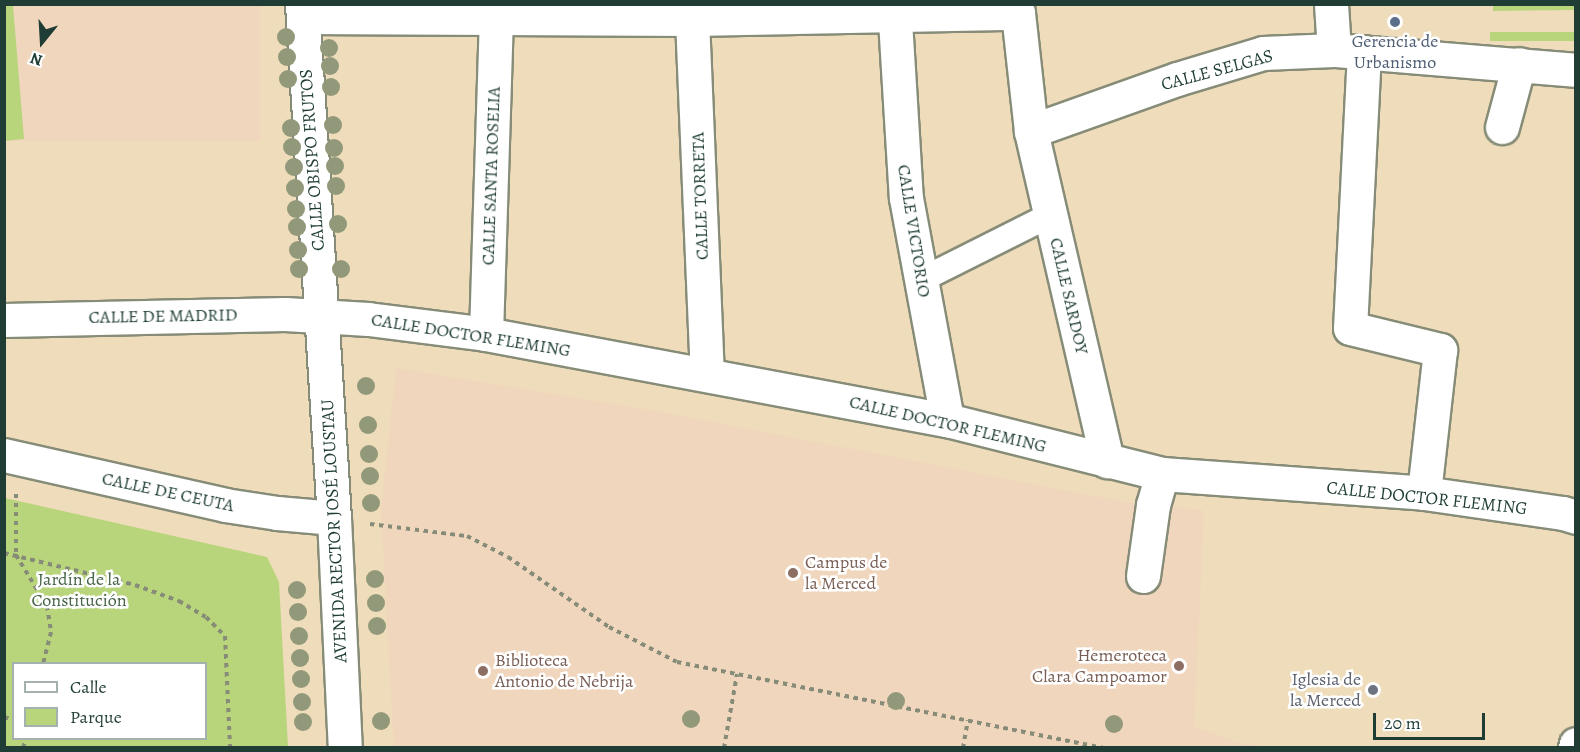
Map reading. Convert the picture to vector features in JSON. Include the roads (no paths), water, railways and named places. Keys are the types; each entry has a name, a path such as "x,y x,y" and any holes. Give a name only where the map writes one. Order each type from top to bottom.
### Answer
{"street":[{"path":"1331,4 1349,51 1350,328 1440,350 1424,493"},
{"path":"303,11 496,18 645,12 692,19 894,10"},
{"name":"CALLE SARDOY","path":"894,10 1018,13 1031,131 1107,461"},
{"name":"CALLE VICTORIO","path":"894,10 906,198 947,420"},
{"name":"CALLE OBISPO FRUTOS","path":"303,11 322,315"},
{"name":"CALLE SANTA ROSELIA","path":"486,334 496,18"},
{"name":"CALLE TORRETA","path":"692,19 707,374"},
{"name":"CALLE SELGAS","path":"1031,131 1177,79 1263,53 1349,51 1519,63 1575,70"},
{"path":"1502,127 1519,63"},
{"path":"921,280 1050,215"},
{"name":"CALLE DE MADRID","path":"4,320 322,315"},
{"name":"CALLE DOCTOR FLEMING","path":"322,315 486,334 707,374 947,420 1162,474 1424,493 1563,513 1575,517"},
{"name":"AVENIDA RECTOR JOSÉ LOUSTAU","path":"322,315 345,747"},
{"name":"CALLE DE CEUTA","path":"10,457 225,505 334,518"},
{"path":"1143,576 1153,505 1162,474"}],"place":[{"name":"Gerencia de Urbanismo","path":"1395,22"},
{"name":"Campus de la Merced","path":"793,573"},
{"name":"Hemeroteca Clara Campoamor","path":"1179,666"},
{"name":"Biblioteca Antonio de Nebrija","path":"483,671"},
{"name":"Iglesia de la Merced","path":"1373,690"}],"park label":[{"name":"Jardín de la Constitución","path":"79,590"}]}
